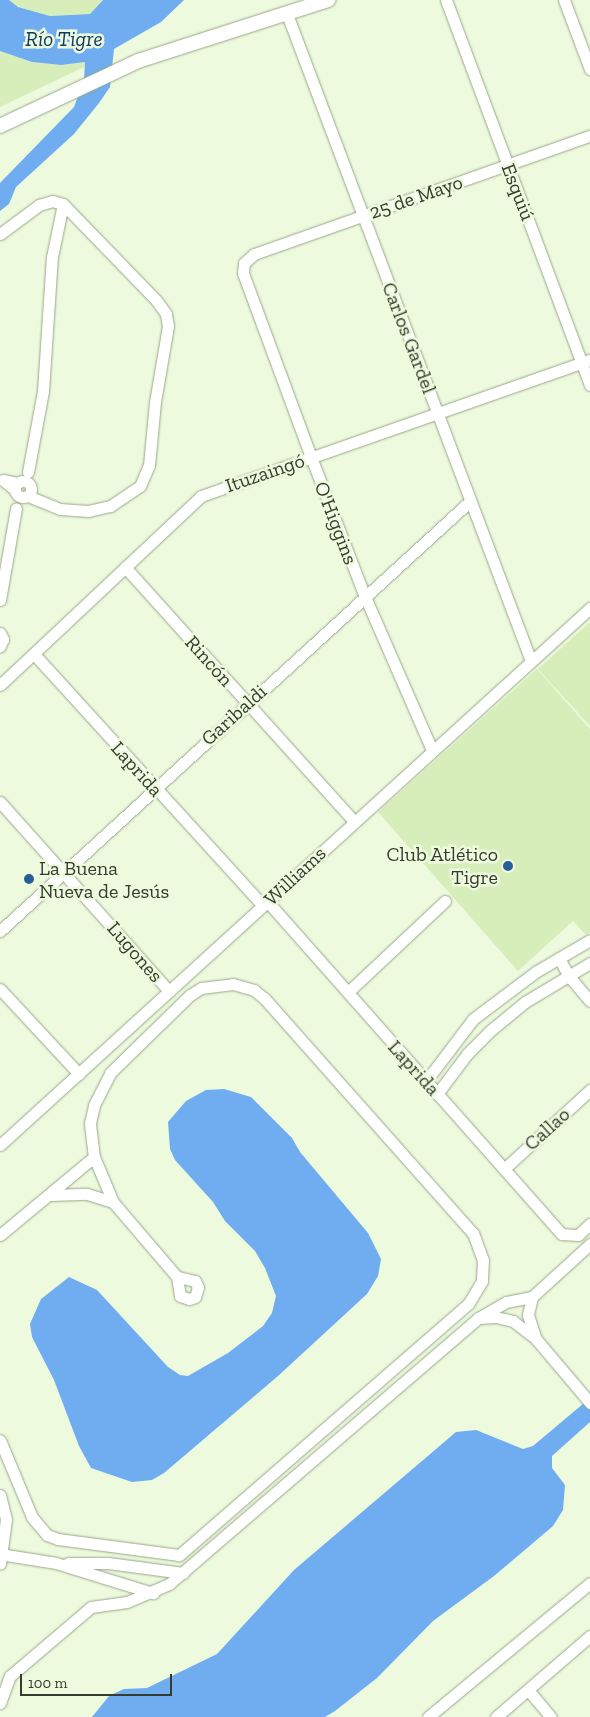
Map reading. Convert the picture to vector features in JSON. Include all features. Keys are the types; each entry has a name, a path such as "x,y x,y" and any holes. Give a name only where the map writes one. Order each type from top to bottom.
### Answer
{"main road":[{"path":"0,126 119,69 328,0"}],"street":[{"name":"Esquiú","path":"446,0 586,362 590,385"},
{"path":"564,0 590,69"},
{"name":"Carlos Gardel","path":"287,14 469,502 531,661"},
{"name":"25 de Mayo","path":"244,262 254,254 590,136"},
{"path":"0,234 39,205 52,201 63,204 156,300 166,314 168,326 155,402 149,465 140,486 123,500 97,510 73,511 41,503 23,487 2,479"},
{"path":"0,600 16,508 23,487 43,391 52,257 63,204"},
{"name":"O'Higgins","path":"244,262 243,273 311,457 365,597 432,750"},
{"name":"Ituzaingó","path":"0,685 202,496 437,412 586,362"},
{"name":"Garibaldi","path":"0,931 154,788 469,502"},
{"name":"Rincón","path":"125,567 354,821"},
{"name":"Williams","path":"0,1145 590,608"},
{"path":"0,633 3,639 0,646"},
{"name":"Laprida","path":"34,654 154,788 348,992 562,1234 578,1235 590,1224"},
{"name":"Lugones","path":"0,802 169,991"},
{"path":"348,992 445,901"},
{"path":"426,1081 473,1019 506,992 590,940"},
{"path":"560,958 568,975 590,1001"},
{"path":"437,1094 467,1054 491,1030 525,1002 590,963"},
{"path":"0,1440 32,1517 48,1534 58,1539 179,1555 468,1304 482,1281 484,1260 473,1233 264,998 242,986 218,984 202,988 110,1073 94,1105 90,1123 94,1158 113,1202 177,1277"},
{"path":"0,989 79,1074"},
{"name":"Callao","path":"504,1169 590,1090"},
{"path":"0,1235 94,1158"},
{"path":"50,1195 87,1194 113,1202"},
{"path":"0,1703 10,1676 91,1607 127,1602 153,1592 183,1573 478,1318 506,1302 532,1296 590,1244"},
{"path":"532,1296 528,1322 536,1338 588,1400"},
{"path":"478,1318 496,1317 513,1321 536,1338"},
{"path":"0,1495 6,1519 0,1558 56,1563 108,1563 183,1573"},
{"path":"56,1563 153,1592"},
{"path":"428,1717 590,1583"},
{"path":"496,1717 529,1691 590,1636"},
{"path":"529,1691 551,1717"}],"green space":[{"path":"9,0 103,0 90,14 49,16 18,7"},
{"path":"0,51 32,62 61,65 99,60 0,107"},
{"path":"590,622 590,726 538,669"},
{"name":"Club Atlético Tigre","path":"537,669 590,729 590,932 586,935 573,921 518,971 378,812"}],"water":[{"name":"Río Tigre","path":"0,0 9,0 18,7 50,16 90,14 103,0 184,0 161,22 114,49 110,87 99,103 74,134 16,187 9,204 0,211 0,183 74,107 84,80 85,62 61,65 32,62 0,51"},
{"path":"224,1089 251,1097 292,1138 300,1152 368,1233 381,1259 378,1276 367,1294 278,1376 164,1473 152,1480 132,1482 91,1468 79,1446 54,1380 32,1337 30,1324 41,1299 69,1277 97,1290 168,1367 180,1375 188,1376 228,1353 263,1326 272,1313 276,1296 265,1268 255,1251 225,1221 213,1202 175,1160 170,1149 168,1122 186,1101 206,1090"},
{"path":"590,1398 590,1422 552,1456 552,1468 565,1485 563,1510 553,1526 494,1576 433,1621 377,1678 335,1711 325,1717 92,1717 109,1696 124,1689 147,1688 217,1654 294,1570 456,1432 476,1430 523,1449 533,1446"}],"place":[{"name":"Club Atlético Tigre","path":"508,866"},
{"name":"La Buena Nueva de Jesús","path":"29,879"}]}
